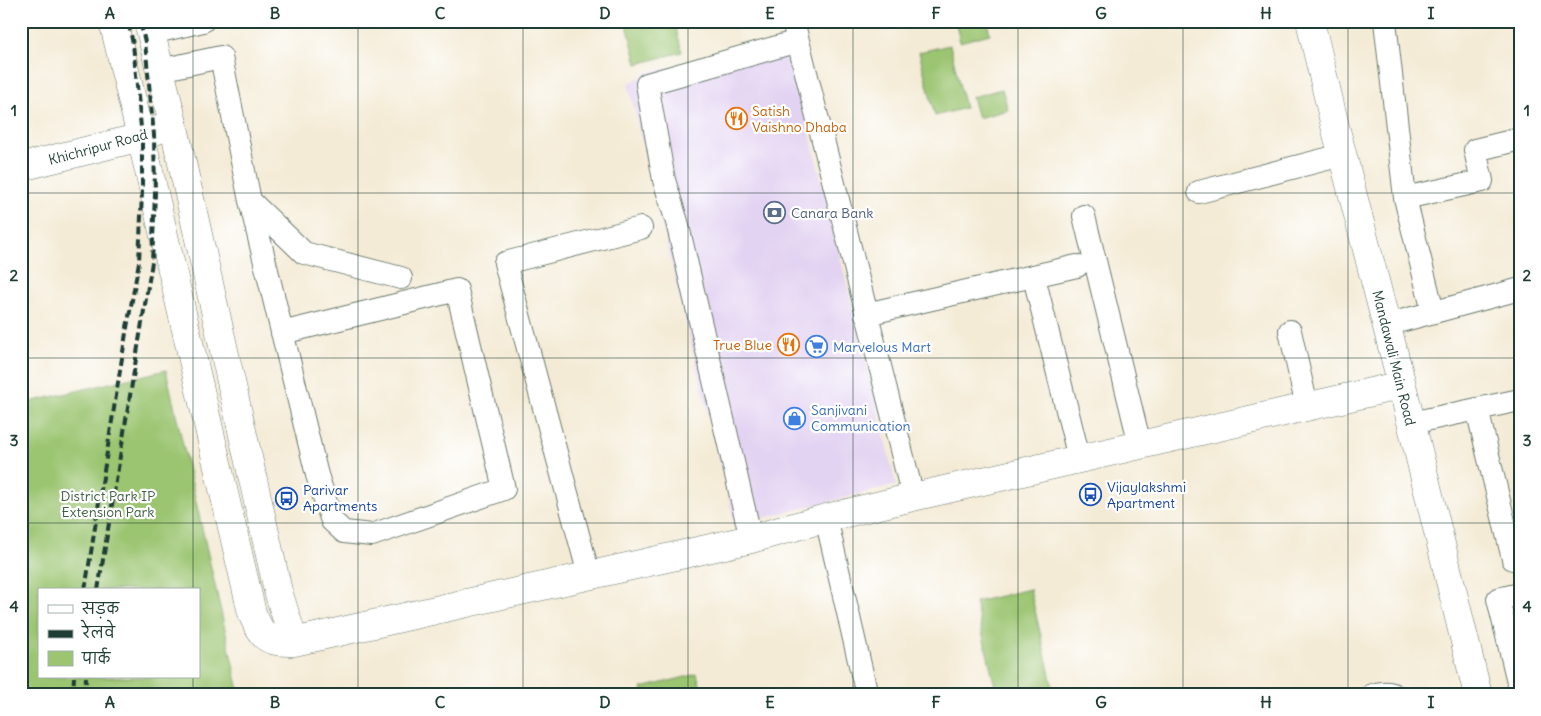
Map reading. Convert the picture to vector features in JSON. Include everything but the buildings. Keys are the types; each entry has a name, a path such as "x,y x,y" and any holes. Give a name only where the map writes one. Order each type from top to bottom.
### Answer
{"street":[{"path":"113,21 252,613 260,630 268,638 276,641 294,642 589,575 751,538 826,518 1079,458 1402,384"},
{"path":"203,21 149,27 173,123 278,591 294,642"},
{"name":"Mandawali Main Road","path":"1310,21 1478,695"},
{"path":"1389,22 1405,198 1433,312"},
{"path":"751,538 677,222 664,180 647,84 795,31 913,497"},
{"path":"160,70 221,57 250,201 282,333 317,475 332,521 344,532 372,535 504,489 457,290 282,333"},
{"name":"Khichripur Road","path":"21,166 142,138 173,123"},
{"path":"1405,198 1482,181 1475,150 1520,138"},
{"path":"1199,192 1342,155"},
{"path":"250,201 304,253 401,278"},
{"path":"1084,216 1140,445"},
{"path":"589,575 505,263 642,228"},
{"path":"866,314 1078,266"},
{"path":"1034,277 1079,458"},
{"path":"1386,325 1520,289"},
{"path":"1290,331 1307,407"},
{"path":"1411,424 1520,400"},
{"path":"1477,409 1513,559"},
{"path":"826,518 867,695"},
{"path":"1520,594 1498,599 1520,690"},
{"path":"1372,695 1381,693 1392,693 1394,695"}],"shaded area":[{"path":"788,44 896,485 735,525 628,84 649,72"}],"green space":[{"path":"626,21 674,21 682,52 637,64"},
{"path":"955,21 987,21 990,34 960,42"},
{"path":"950,45 965,108 935,116 919,52"},
{"path":"1002,89 1008,110 978,118 972,97"},
{"name":"District Park IP Extension Park","path":"166,370 240,695 21,695 21,404"},
{"path":"1030,589 1053,688 1022,695 997,695 975,602"},
{"path":"697,674 703,695 644,695 642,688"}],"railway":[{"path":"85,588 139,262 142,138 133,44 128,21"},
{"path":"98,588 152,262 155,194 154,135 145,42 140,21"},
{"path":"73,695 74,678"},
{"path":"85,695 86,678"}],"place":[{"name":"Satish Vaishno Dhaba","path":"736,119"},
{"name":"Canara Bank","path":"775,213"},
{"name":"True Blue","path":"788,345"},
{"name":"Marvelous Mart","path":"817,347"},
{"name":"Sanjivani Communication","path":"795,418"},
{"name":"Vijaylakshmi Apartment","path":"1091,495"},
{"name":"Parivar Apartments","path":"287,498"}]}
